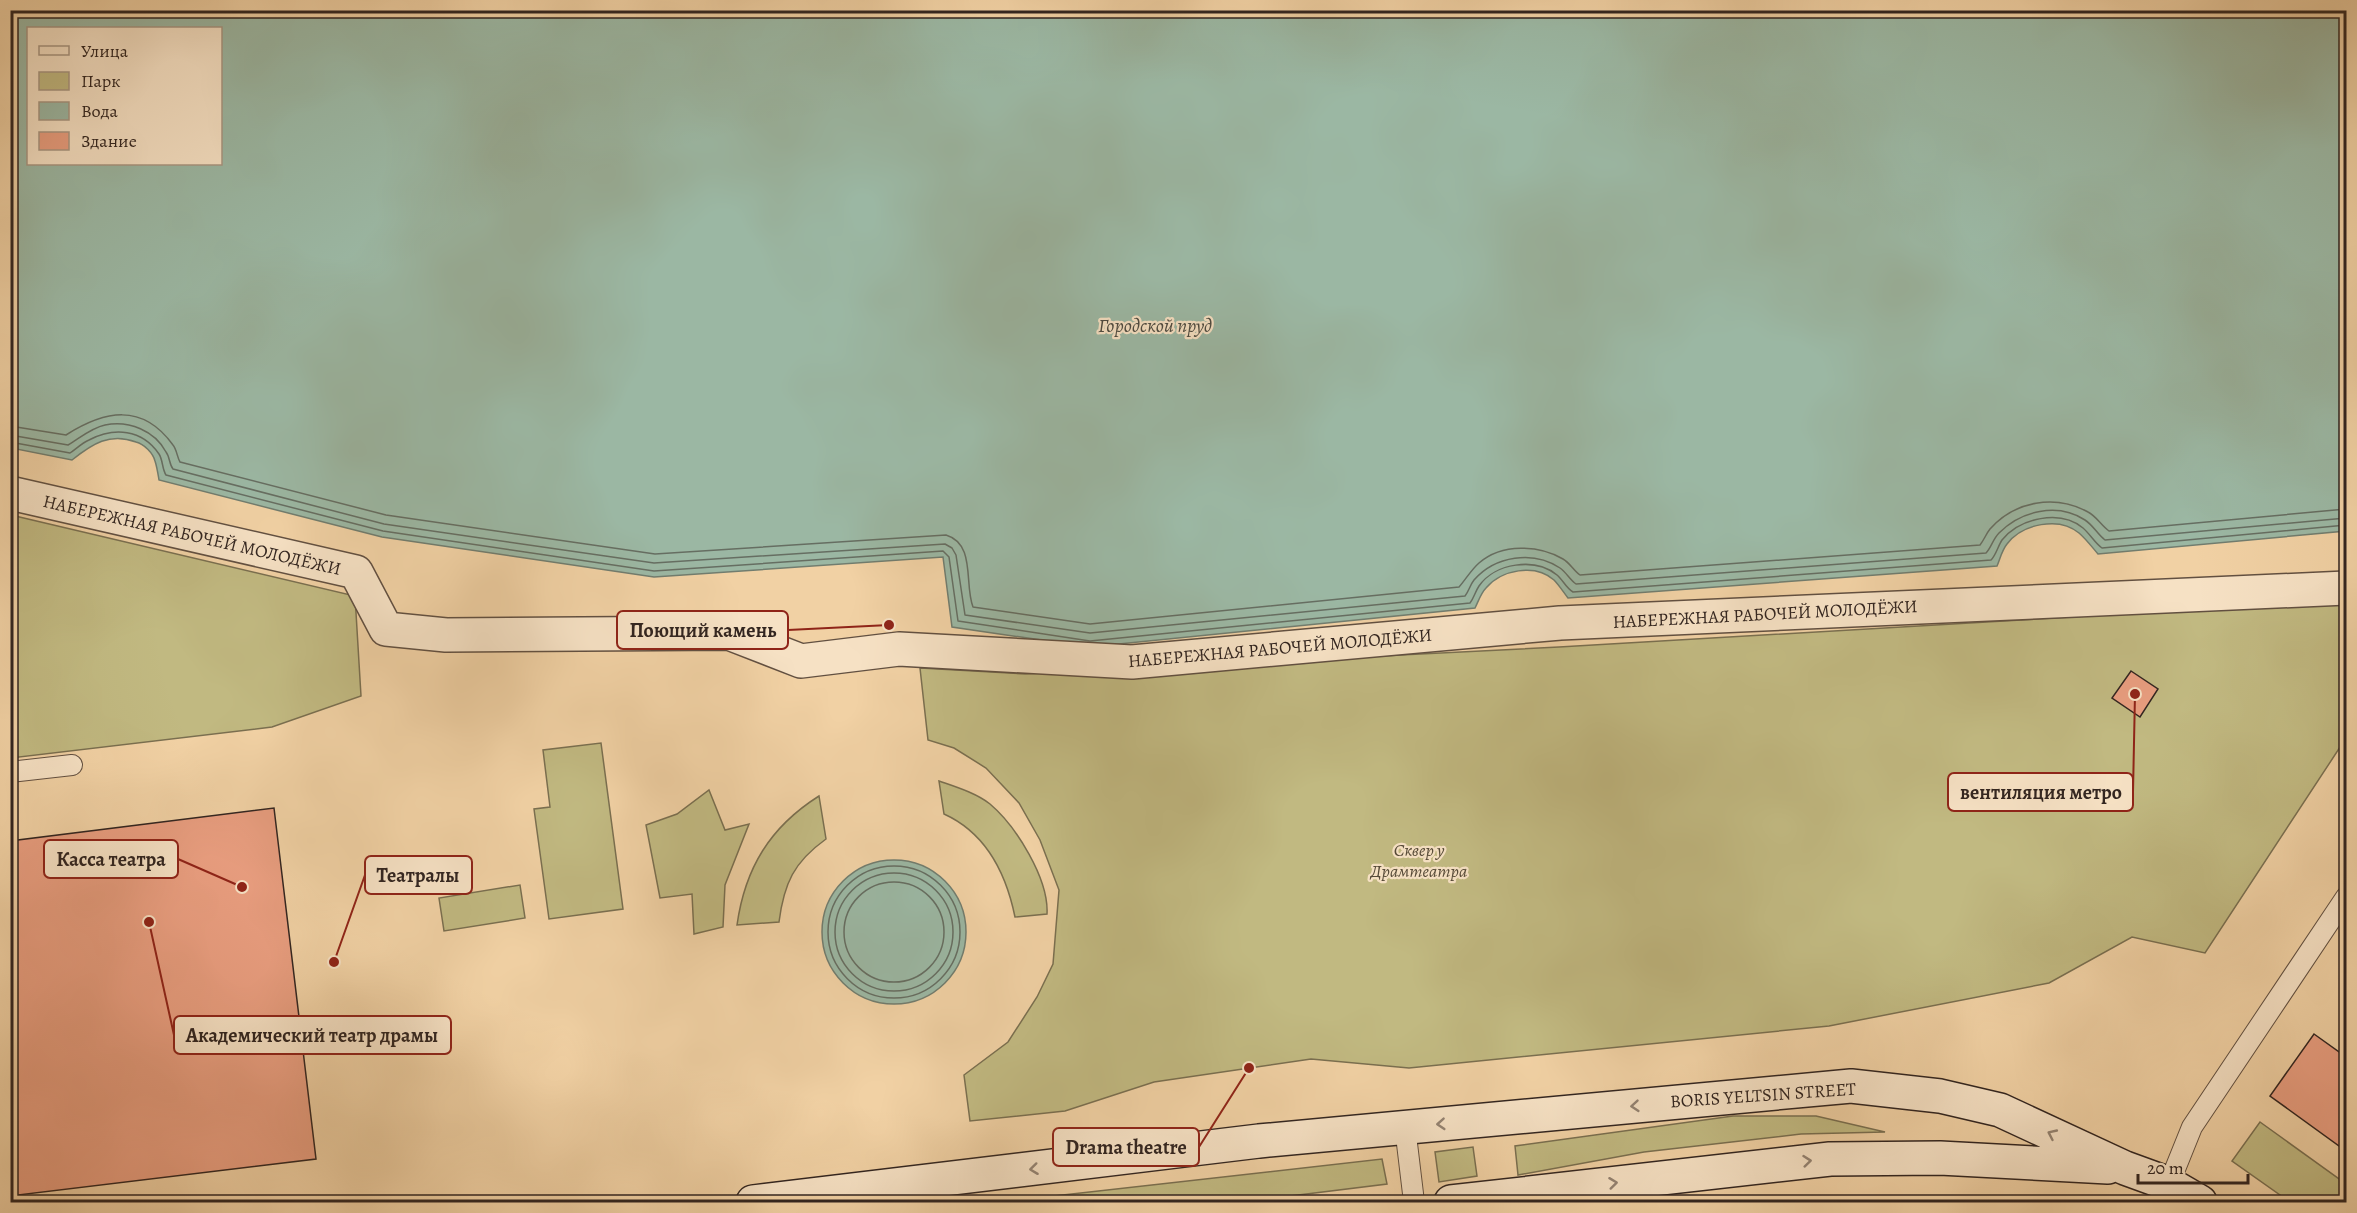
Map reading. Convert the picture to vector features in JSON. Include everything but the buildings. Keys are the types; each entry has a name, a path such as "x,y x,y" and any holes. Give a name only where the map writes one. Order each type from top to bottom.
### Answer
{"street":[{"name":"НАБЕРЕЖНАЯ РАБОЧЕЙ МОЛОДЁЖИ","path":"10,493 356,572 386,629 446,635 729,633 801,661 899,649 1132,662 1560,623 2346,588"},
{"name":"BORIS YELTSIN STREET","path":"753,1203 1247,1143 1851,1086 1940,1096 2000,1110 2125,1168"},
{"path":"1451,1203 1830,1159 1940,1158 2125,1168 2169,1184 2200,1203"}],"lane":[{"path":"10,772 72,765"},
{"path":"2169,1184 2192,1127 2346,897"},
{"path":"1405,1127 1414,1203"}],"green space":[{"path":"11,515 355,596 361,696 272,727 11,758"},
{"name":"Сквер у Драмтеатра","path":"2346,601 2346,738 2205,953 2132,937 2049,983 1829,1026 1409,1068 1311,1059 1154,1082 1065,1111 970,1121 964,1075 1008,1042 1037,997 1053,964 1059,890 1040,840 1019,803 986,768 954,748 928,740 920,668 1025,674 1559,647"},
{"path":"601,743 623,909 549,919 534,809 550,807 543,750"},
{"path":"939,781 984,800 1010,826 1037,870 1043,885 1047,914 1015,917 1006,885 992,856 972,832 944,814"},
{"path":"709,790 725,830 749,824 725,885 723,927 694,934 692,894 660,898 646,825 677,814"},
{"path":"819,796 826,839 806,856 792,874 784,896 779,922 737,925 746,885 763,851 787,821"},
{"path":"520,885 525,918 444,931 439,898"},
{"path":"1733,1116 1816,1116 1885,1132 1801,1134 1644,1152 1518,1175 1515,1146"},
{"path":"2260,1122 2346,1184 2346,1202 2290,1202 2232,1161"},
{"path":"1473,1147 1477,1176 1439,1182 1435,1152"},
{"path":"1382,1159 1387,1184 1241,1202 1001,1202"}],"water":[{"name":"Городской пруд","path":"10,11 2346,11 2346,531 2098,554 2079,533 2071,528 2051,524 2031,527 2014,537 2004,549 1997,566 1568,598 1554,580 1528,570 1509,573 1492,582 1483,592 1475,608 1089,647 952,627 943,557 654,577 382,537 159,480 155,461 150,452 139,443 127,439 102,441 72,460 11,448"},
{"path":"894,860 922,865 945,881 961,904 966,932 961,960 945,983 922,999 894,1004 866,999 843,983 827,960 822,932 827,904 843,881 866,865"}],"place":[{"name":"Поющий камень","path":"889,625"},
{"name":"вентиляция метро","path":"2135,694"},
{"name":"Касса театра","path":"242,887"},
{"name":"Академический театр драмы","path":"149,922"},
{"name":"Театралы","path":"334,962"},
{"name":"Drama theatre","path":"1249,1068"}]}
